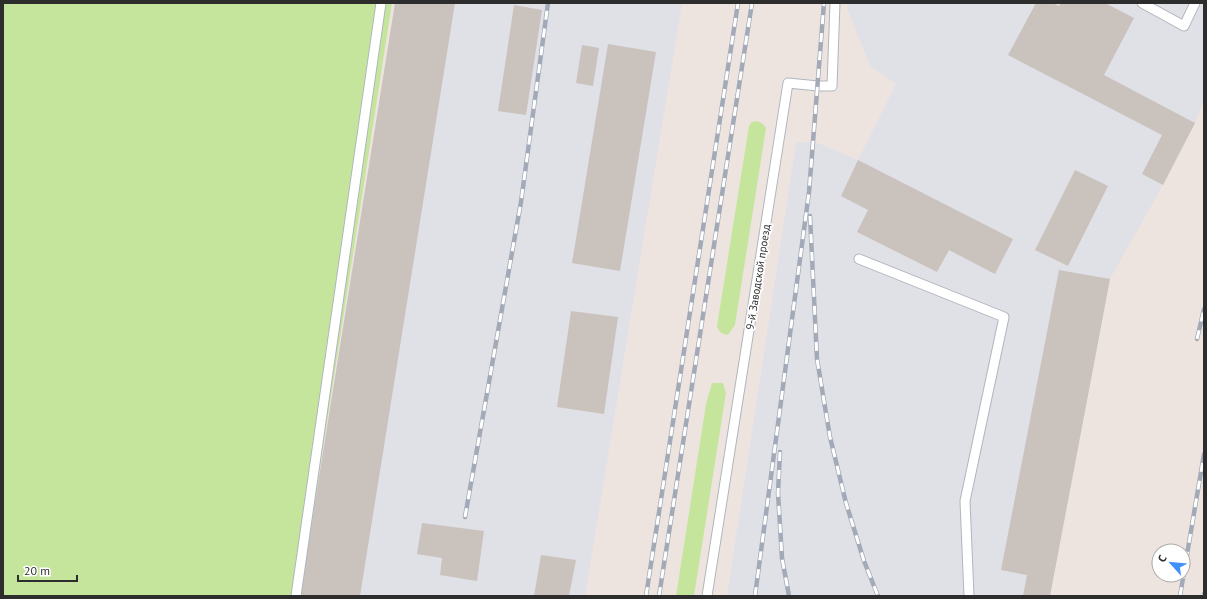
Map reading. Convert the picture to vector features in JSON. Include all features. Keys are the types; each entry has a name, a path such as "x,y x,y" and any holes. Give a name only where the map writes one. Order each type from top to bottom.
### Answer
{"lane":[{"path":"296,596 381,3"},
{"name":"9-й Заводской проезд","path":"707,596 788,83 832,86 836,3"},
{"path":"1142,3 1184,26 1195,3"},
{"path":"859,259 1004,317 964,501 969,596"}],"shaded area":[{"path":"395,3 682,3 585,596 300,596"},
{"path":"848,3 1204,3 1204,99 1195,123 1163,185 1110,279 1050,596 727,596 796,143 813,141 858,160 896,84 870,66 847,8"}],"green space":[{"path":"3,3 392,3 300,596 3,596"},
{"path":"757,121 763,124 766,128 735,325 728,335 721,332 717,326 749,126 752,122"},
{"path":"712,383 723,383 726,393 694,596 676,596 706,404"}],"building":[{"path":"395,3 455,3 360,596 300,596"},
{"path":"1036,3 1053,3 1059,6 1061,3 1105,3 1134,18 1104,75 1195,123 1163,185 1142,174 1162,135 1008,55"},
{"path":"514,5 542,10 526,115 498,111"},
{"path":"608,44 656,52 620,271 572,263"},
{"path":"582,45 599,48 593,86 576,83"},
{"path":"858,160 1013,239 995,274 949,250 937,272 857,232 868,210 841,196"},
{"path":"1075,170 1108,186 1068,266 1035,250"},
{"path":"1059,270 1110,279 1050,596 1023,596 1027,575 1001,570"},
{"path":"571,311 618,317 604,414 557,407"},
{"path":"422,523 484,531 477,581 440,575 442,558 417,554"},
{"path":"541,555 576,560 569,596 534,596"}],"railway":[{"path":"465,517 521,202 548,3"},
{"path":"646,596 738,3"},
{"path":"659,596 752,3"},
{"path":"755,596 809,192 824,3"},
{"path":"810,216 817,359 830,437 846,503 864,561 878,596"},
{"path":"1197,339 1204,309"},
{"path":"780,452 778,493 782,558 789,596"},
{"path":"1180,596 1204,454"}]}
